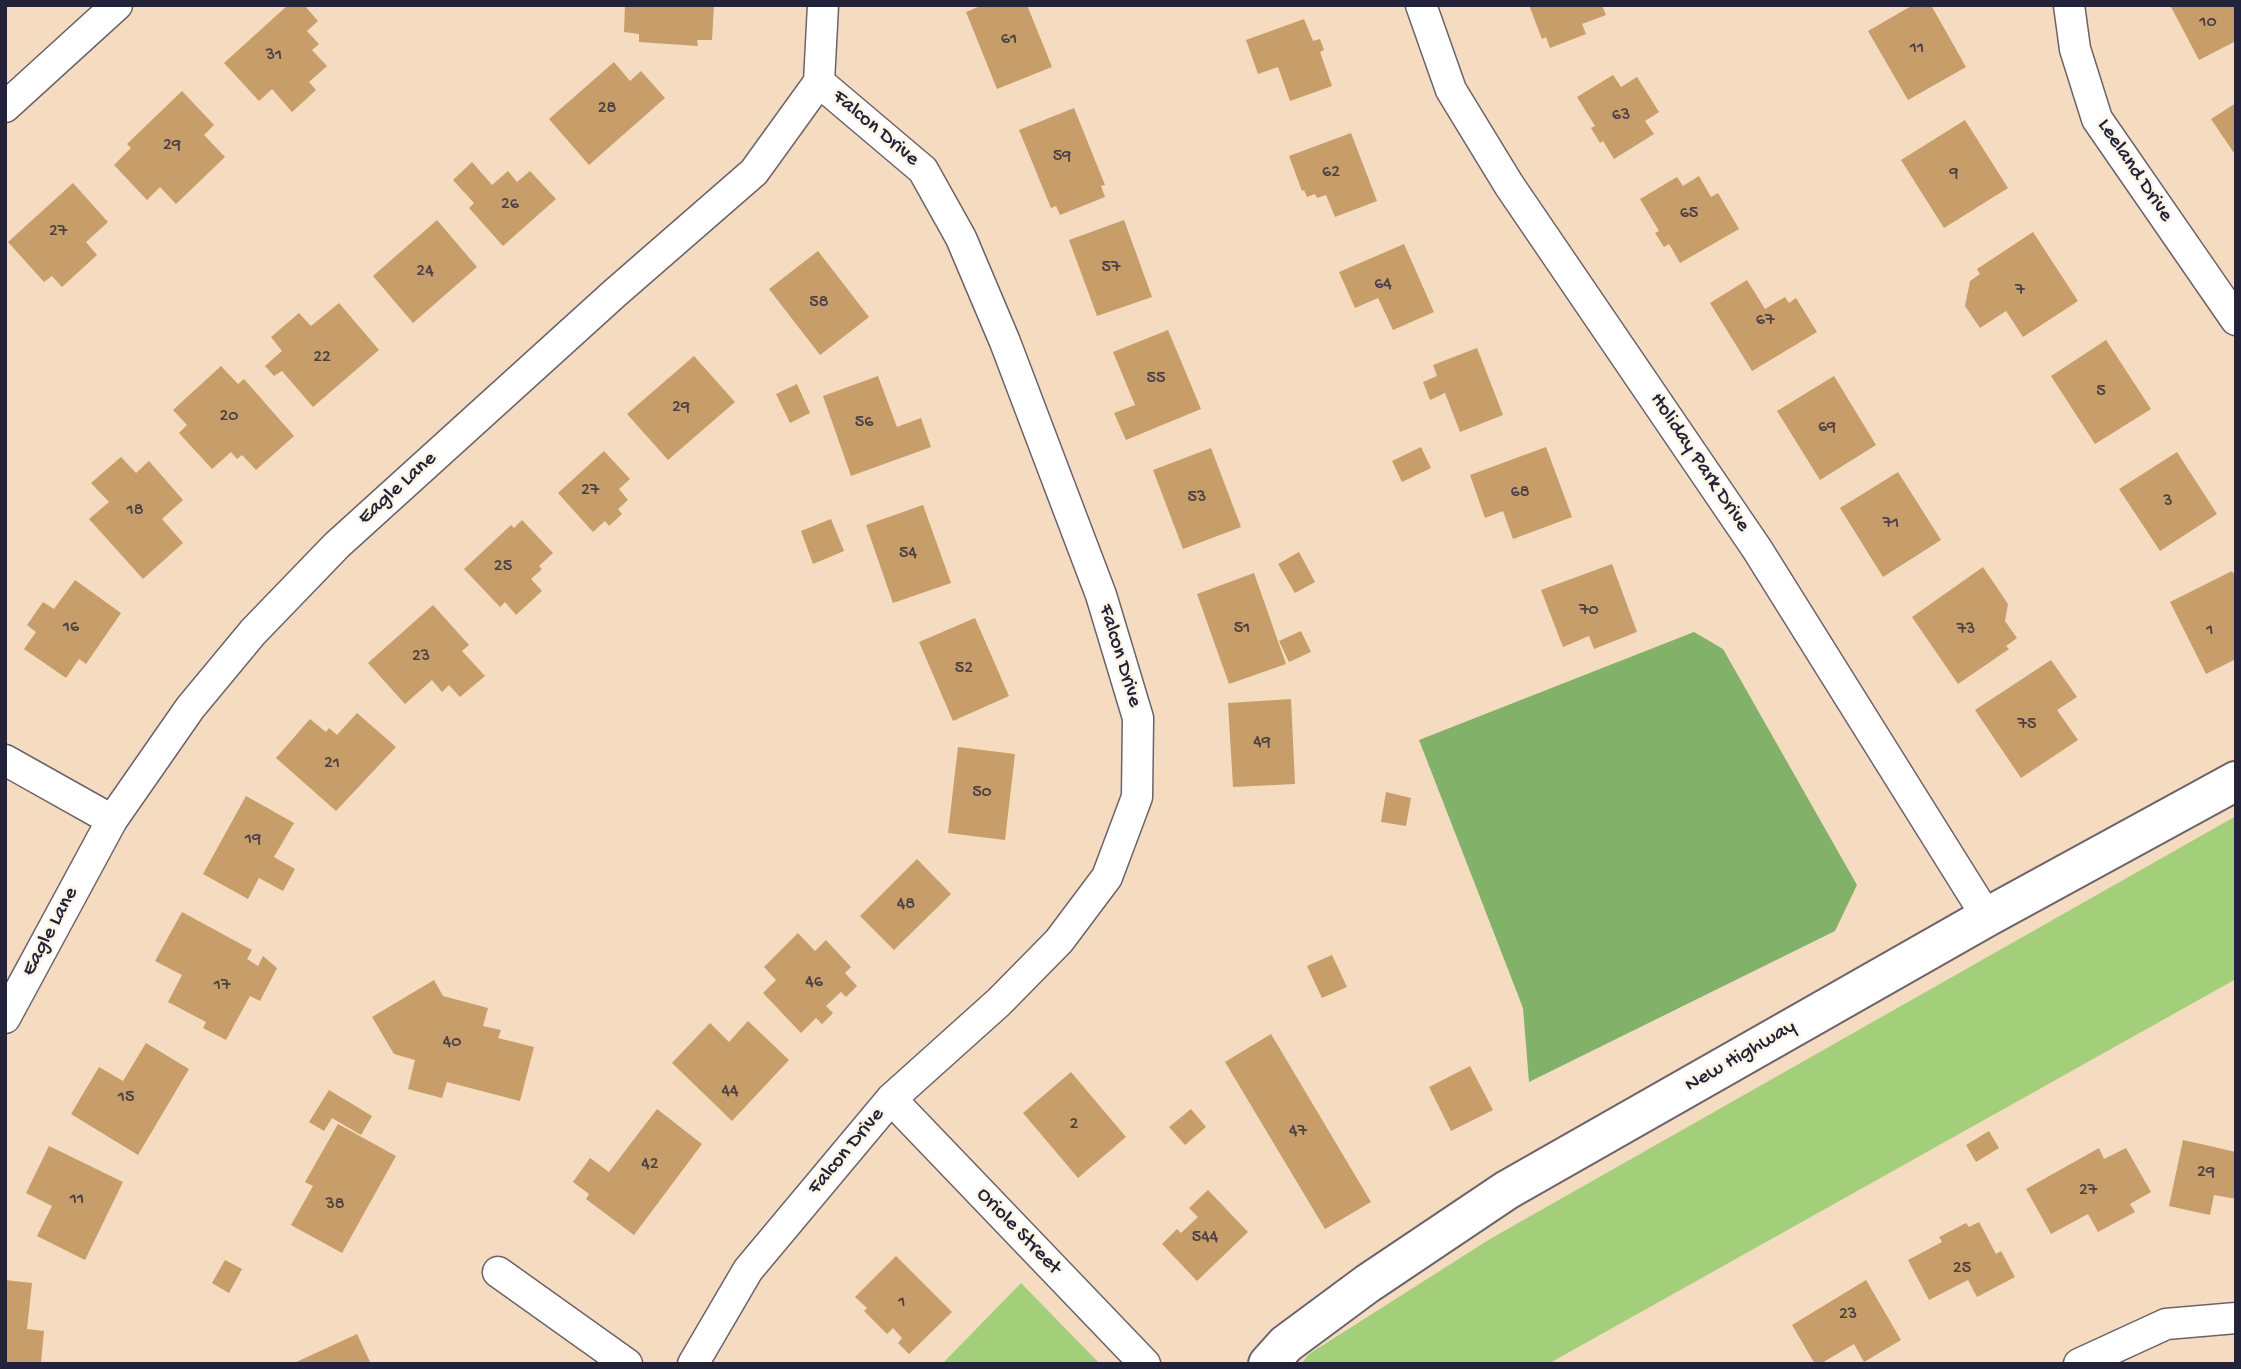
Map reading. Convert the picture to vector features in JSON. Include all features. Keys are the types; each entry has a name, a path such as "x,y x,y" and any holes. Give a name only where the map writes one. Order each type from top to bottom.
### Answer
{"street":[{"path":"5,107 117,5"},
{"path":"818,82 822,5"},
{"name":"Holiday Park Drive","path":"1421,5 1451,90 1509,185 1758,549 1987,917"},
{"name":"Leeland Drive","path":"2069,5 2075,49 2097,119 2236,320"},
{"name":"Eagle Lane","path":"5,1018 112,820 190,708 253,632 337,545 615,293 754,172 818,82"},
{"name":"Falcon Drive","path":"693,1364 748,1270 891,1100 999,1002 1059,941 1107,877 1137,797 1138,718 1101,595 1005,342 961,238 923,170 818,82"},
{"path":"5,760 112,820"},
{"name":"New Highway","path":"1268,1364 1286,1344 1367,1284 1507,1190 1987,917 2236,781"},
{"name":"Oriole Street","path":"891,1100 1144,1364"},
{"path":"498,1272 628,1364"},
{"path":"2079,1364 2166,1324 2236,1318"}],"green space":[{"path":"1694,632 1723,649 1857,885 1835,931 1529,1082 1523,1008 1419,740"},
{"path":"2236,816 2236,979 1548,1364 1301,1364 1309,1354 1490,1239"},
{"path":"1021,1283 1100,1364 942,1364"}],"building":[{"path":"288,5 304,5 318,21 307,31 319,44 312,50 327,66 309,82 316,90 292,112 272,89 259,101 224,63"},
{"path":"625,5 714,5 712,40 697,40 698,46 639,42 639,34 624,32"},
{"path":"983,5 1027,5 1052,67 997,89 966,12"},
{"path":"1529,5 1602,5 1606,15 1582,24 1586,34 1550,48 1546,37 1542,39"},
{"path":"1913,5 1931,5 1966,67 1908,100 1868,31"},
{"path":"2170,5 2236,5 2236,41 2199,60"},
{"path":"1304,19 1313,41 1320,39 1324,50 1320,52 1332,86 1290,101 1278,67 1258,74 1246,40"},
{"path":"614,62 630,81 641,71 665,98 589,165 549,119"},
{"path":"1613,75 1621,87 1637,77 1659,112 1645,121 1654,134 1614,159 1591,128 1595,126 1577,97"},
{"path":"182,91 214,125 204,135 225,157 176,204 160,187 147,200 114,165 131,148 127,144"},
{"path":"2236,103 2236,156 2211,119"},
{"path":"1074,108 1105,185 1101,186 1105,197 1060,215 1056,206 1051,208 1019,130"},
{"path":"1965,120 2008,188 1944,228 1901,160"},
{"path":"1351,133 1377,201 1335,217 1326,195 1317,198 1315,194 1307,197 1304,190 1302,191 1289,156"},
{"path":"472,162 492,185 508,171 517,182 530,171 556,199 503,246 469,208 474,203 453,180"},
{"path":"1699,176 1711,197 1718,193 1739,229 1680,263 1669,244 1664,247 1655,233 1659,231 1640,199 1677,177 1683,186"},
{"path":"73,183 108,222 86,242 97,255 62,287 52,276 44,282 8,242"},
{"path":"437,220 477,267 413,323 373,276"},
{"path":"1124,220 1152,297 1097,316 1069,240"},
{"path":"2033,232 2078,301 2023,337 2006,311 1980,328 1965,306 1970,281 1980,274 1977,269"},
{"path":"1404,244 1434,312 1393,330 1378,298 1355,308 1339,272"},
{"path":"818,251 869,317 820,355 769,289"},
{"path":"1747,280 1765,309 1785,297 1789,303 1796,298 1817,332 1752,371 1710,303"},
{"path":"339,303 379,350 313,407 282,371 274,376 265,366 282,351 271,337 299,313 311,326"},
{"path":"1168,330 1201,409 1126,440 1114,413 1135,405 1113,352"},
{"path":"2106,340 2151,409 2095,444 2051,376"},
{"path":"1477,348 1503,415 1460,432 1445,393 1430,400 1423,382 1437,376 1433,365"},
{"path":"694,356 735,402 668,460 627,414"},
{"path":"221,366 238,384 244,379 294,436 256,470 242,455 237,459 231,452 212,469 179,433 187,425 173,410"},
{"path":"878,376 897,427 921,418 931,447 851,476 823,396"},
{"path":"1834,376 1876,445 1820,480 1777,411"},
{"path":"797,384 810,413 790,423 776,394"},
{"path":"1421,447 1431,468 1402,482 1392,461"},
{"path":"1546,447 1572,517 1513,539 1503,511 1485,518 1470,475"},
{"path":"1211,448 1241,527 1183,549 1153,470"},
{"path":"604,451 630,479 619,489 628,500 618,509 622,514 609,526 605,521 593,532 558,493"},
{"path":"2177,452 2217,514 2160,551 2119,489"},
{"path":"121,457 136,473 149,461 183,500 162,519 183,543 143,579 89,519 109,502 91,483"},
{"path":"1898,472 1941,540 1883,577 1840,508"},
{"path":"923,505 951,583 893,603 866,525"},
{"path":"831,519 844,551 813,564 801,531"},
{"path":"522,520 553,553 539,566 542,569 531,579 542,591 516,615 505,602 500,607 464,569 511,525 514,528"},
{"path":"1299,552 1315,582 1295,593 1278,564"},
{"path":"1612,564 1637,632 1594,649 1589,636 1563,647 1541,590"},
{"path":"1983,567 2008,604 2005,621 2017,638 2006,646 2009,649 1958,684 1912,617"},
{"path":"2232,571 2236,577 2236,659 2206,674 2170,602"},
{"path":"1254,573 1286,664 1229,684 1197,594"},
{"path":"75,580 121,613 86,664 79,659 66,678 24,649 36,632 27,625 43,602 54,609"},
{"path":"433,605 469,645 462,651 485,676 460,697 449,685 442,692 432,680 405,704 368,663"},
{"path":"975,618 1009,696 953,721 919,642"},
{"path":"1301,631 1311,652 1289,662 1279,641"},
{"path":"2051,660 2077,697 2057,710 2078,740 2021,778 1975,710"},
{"path":"1291,699 1295,784 1233,787 1228,703"},
{"path":"357,713 396,747 336,811 276,758 310,719 326,732 329,728 337,735"},
{"path":"958,747 1015,754 1005,840 948,833"},
{"path":"1386,792 1411,798 1406,826 1381,822"},
{"path":"246,796 294,823 274,857 295,869 283,891 259,878 248,899 203,874"},
{"path":"917,859 951,894 894,950 860,916"},
{"path":"182,912 252,950 247,959 258,966 263,956 277,968 260,1001 250,996 226,1040 203,1028 206,1022 168,1002 182,975 155,961"},
{"path":"798,933 815,951 826,940 851,967 845,973 857,986 846,997 841,992 826,1006 833,1013 822,1024 816,1018 801,1033 763,993 776,980 764,967"},
{"path":"1332,955 1347,987 1322,998 1307,966"},
{"path":"434,980 443,996 488,1008 483,1026 501,1030 498,1038 534,1047 520,1101 447,1082 442,1098 408,1089 415,1060 394,1054 372,1017"},
{"path":"748,1021 789,1060 732,1121 672,1063 710,1023 729,1042"},
{"path":"1271,1034 1371,1202 1325,1229 1225,1062"},
{"path":"146,1043 189,1069 138,1155 71,1114 99,1067 123,1081"},
{"path":"1470,1066 1493,1110 1451,1131 1429,1087"},
{"path":"1071,1072 1126,1137 1078,1178 1023,1113"},
{"path":"329,1090 372,1116 361,1135 332,1118 324,1131 309,1122"},
{"path":"657,1109 702,1144 634,1235 586,1199 589,1194 573,1182 590,1158 609,1172"},
{"path":"1191,1109 1206,1127 1185,1145 1169,1127"},
{"path":"338,1124 396,1156 342,1253 291,1225 313,1186 305,1182"},
{"path":"1989,1131 1999,1148 1976,1162 1966,1145"},
{"path":"2183,1140 2236,1152 2236,1199 2214,1195 2210,1215 2169,1206"},
{"path":"49,1146 123,1182 85,1260 37,1236 52,1206 26,1193"},
{"path":"2099,1148 2104,1159 2126,1148 2151,1192 2130,1204 2135,1212 2098,1232 2088,1214 2051,1234 2026,1189"},
{"path":"1208,1190 1248,1232 1197,1281 1162,1244 1177,1229 1181,1233 1198,1217 1189,1208"},
{"path":"1979,1222 1996,1254 2001,1251 2015,1277 1977,1297 1968,1280 1929,1300 1908,1260 1942,1242 1939,1237 1966,1223 1969,1227"},
{"path":"896,1256 952,1312 909,1354 898,1343 902,1338 893,1328 887,1334 864,1311 867,1308 855,1297"},
{"path":"225,1260 242,1269 229,1293 212,1283"},
{"path":"5,1280 32,1283 27,1329 44,1331 41,1363 5,1364"},
{"path":"1866,1280 1901,1340 1864,1362 1854,1344 1820,1364 1815,1364 1792,1325"},
{"path":"357,1334 371,1364 292,1364"}]}
